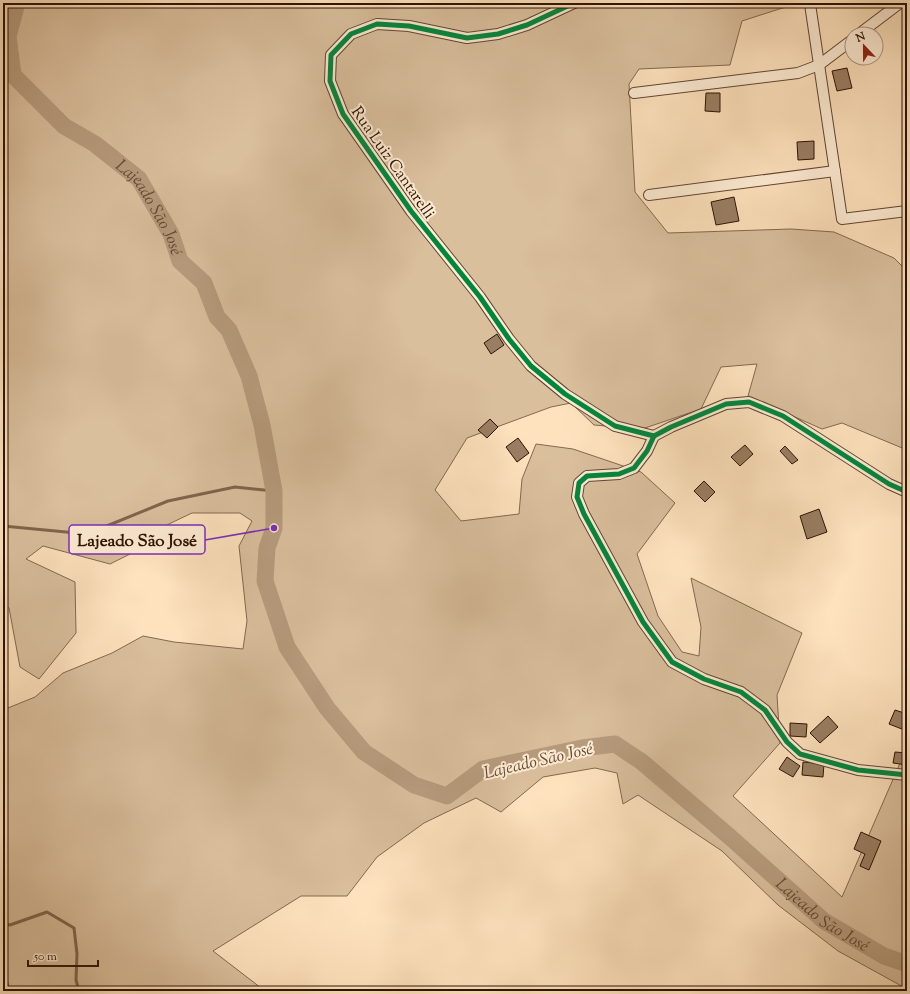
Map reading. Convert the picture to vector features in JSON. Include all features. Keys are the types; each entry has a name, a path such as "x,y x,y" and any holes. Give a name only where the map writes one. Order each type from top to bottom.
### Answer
{"street":[{"name":"Rua Luiz Cantarelli","path":"574,3 527,25 498,34 467,38 409,26 377,24 351,34 331,55 330,81 343,114 411,211 480,297 509,339 531,366 565,394 616,426 654,436"},
{"path":"870,26 900,3"},
{"path":"810,4 842,219 907,211"},
{"path":"634,93 798,73 819,65 844,46"},
{"path":"649,195 835,171"},
{"path":"907,492 889,484 783,416 749,402 726,404 671,426 654,436 647,451 634,468 619,474 587,476 579,483 577,497 584,514 643,622 672,662 704,679 741,692 765,710 787,742 800,754 858,770 907,775"}],"shaded area":[{"path":"3,3 798,3 742,21 730,65 639,69 629,84 635,192 668,233 791,229 834,232 894,258 907,271 907,450 842,423 822,429 748,396 757,364 721,367 701,409 642,429 594,425 571,403 551,407 467,438 435,490 461,521 519,514 522,479 536,444 573,449 641,472 675,503 637,554 658,616 682,652 699,656 701,627 691,578 802,633 777,695 780,743 733,796 842,897 907,747 907,989 838,951 778,905 722,851 638,795 623,804 617,773 595,768 543,777 501,812 476,798 424,823 377,857 347,896 301,896 213,951 265,991 10,990 3,965 3,710 35,697 63,673 112,653 143,636 174,642 243,649 247,621 239,546 252,521 240,513 192,513 150,533 134,552 110,564 43,546 26,559 75,582 76,633 39,679 20,667 9,608 3,604"}],"building":[{"path":"847,68 852,88 837,91 832,71"},
{"path":"706,93 720,93 720,112 705,111"},
{"path":"814,141 814,159 798,160 797,142"},
{"path":"734,197 739,221 716,225 711,202"},
{"path":"497,334 504,345 491,354 484,343"},
{"path":"490,419 498,427 487,438 478,430"},
{"path":"518,438 529,453 517,462 506,447"},
{"path":"745,445 753,454 740,466 731,457"},
{"path":"785,446 798,460 792,464 780,451"},
{"path":"704,481 715,492 705,502 694,491"},
{"path":"819,509 827,532 807,539 800,516"},
{"path":"895,710 907,714 907,731 889,724"},
{"path":"828,716 838,727 820,743 810,733"},
{"path":"790,723 807,724 806,737 790,736"},
{"path":"895,752 907,753 907,765 893,763"},
{"path":"787,757 800,766 793,777 779,769"},
{"path":"803,762 824,764 823,777 802,775"},
{"path":"861,832 881,841 869,870 860,866 865,854 854,849"}],"waterway":[{"name":"Lajeado São José","path":"17,3 8,36 13,75 64,126 95,144 139,179 171,234 180,261 204,283 217,317 229,330 249,376 262,425 274,491 274,528 267,548 265,581 287,647 327,708 364,752 414,785 447,796 483,769 582,748 615,744 642,762 730,837 824,921 884,956 907,964"},
{"path":"3,526 87,534 168,501 235,487 274,491"},
{"path":"3,923 10,925 47,912 74,928 77,954 76,980 79,991"}],"cycle path":[{"path":"574,3 527,25 498,34 467,38 409,26 377,24 351,34 331,55 330,81 343,114 411,211 480,297 509,339 531,366 565,394 615,426 654,436"},
{"path":"907,492 889,484 783,416 749,402 726,404 671,427 654,436 647,451 634,468 619,474 587,476 579,483 577,497 584,514 643,622 672,662 704,679 741,692 765,710 787,742 800,754 858,770 907,775"}],"place":[{"name":"Lajeado São José","path":"274,528"}]}
